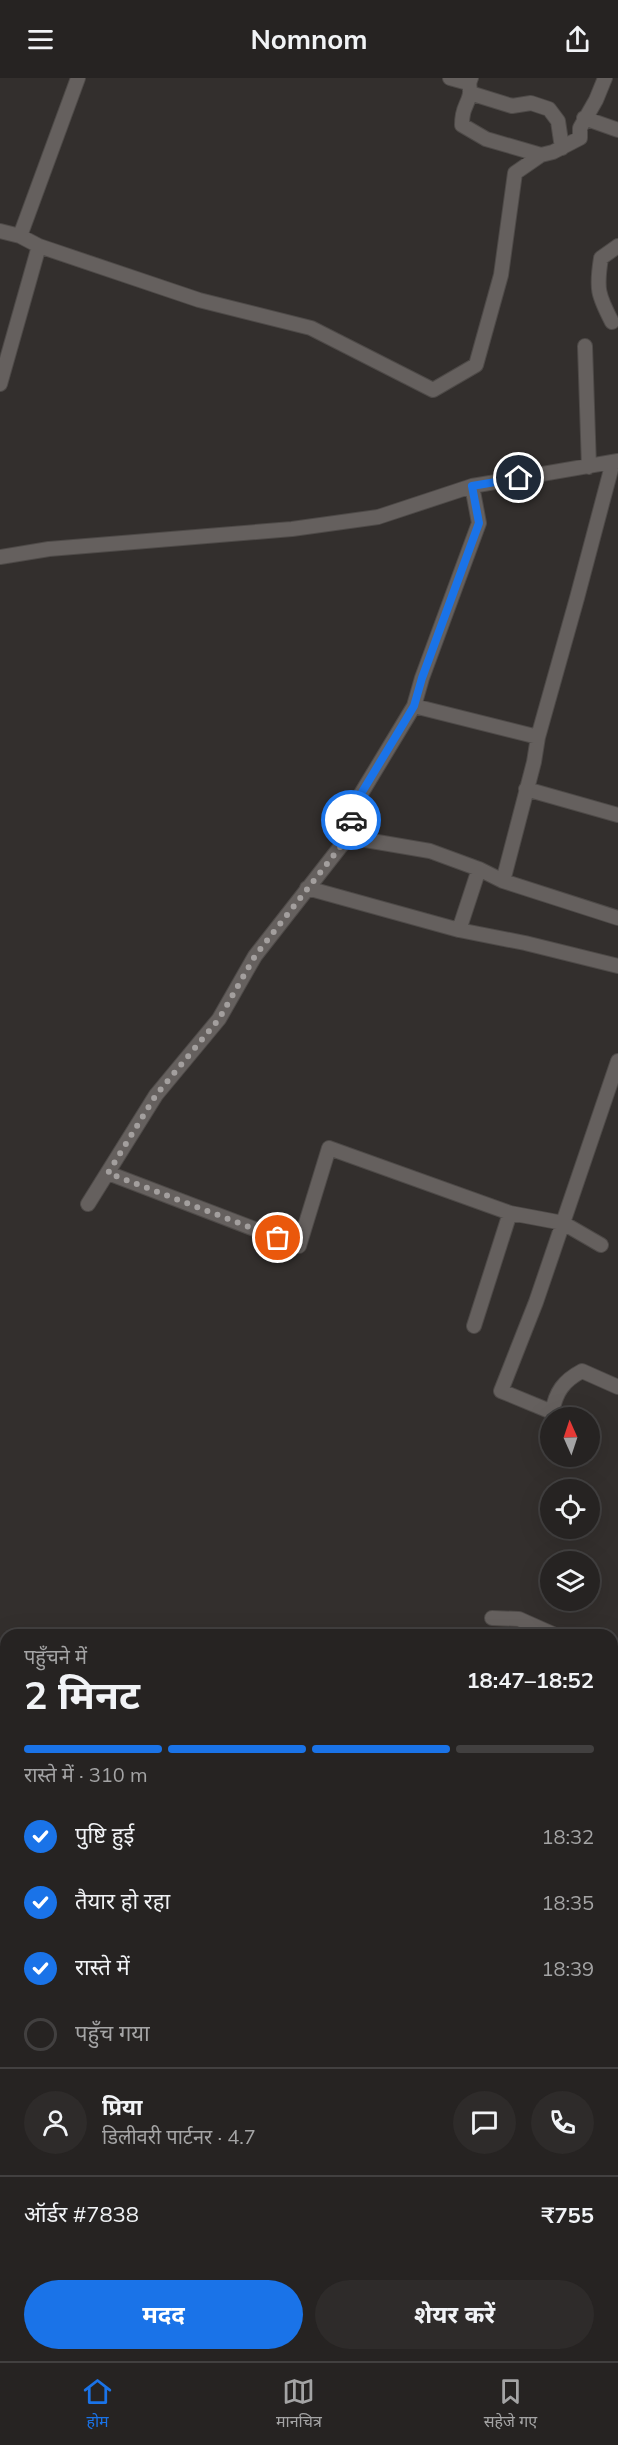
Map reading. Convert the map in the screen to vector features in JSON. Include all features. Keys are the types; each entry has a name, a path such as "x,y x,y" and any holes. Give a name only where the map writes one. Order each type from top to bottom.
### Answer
{"street":[{"path":"20,236 78,78"},
{"path":"450,78 470,85 512,106 531,103 549,109 558,121 562,148"},
{"path":"0,231 20,236 39,246 199,300 311,328 433,390 476,365 501,275 514,173 541,155 562,148 580,138 580,128 584,118 596,100 605,78"},
{"path":"470,85 462,111 462,125 486,139 541,155"},
{"path":"584,118 618,130"},
{"path":"0,384 39,246"},
{"path":"612,322 600,298 597,282 601,258 618,246"},
{"path":"585,346 589,467"},
{"path":"0,557 49,549 292,529 378,517 472,486 615,462 538,737 534,762 503,881"},
{"path":"88,1204 156,1095 219,1019 255,956 348,837 353,807 414,706 422,678 479,523 472,486"},
{"path":"414,706 538,737"},
{"path":"526,789 618,815"},
{"path":"348,837 430,851 503,881 618,918"},
{"path":"459,930 478,869"},
{"path":"307,888 459,930 525,943 618,966"},
{"path":"618,1062 536,1302 501,1390 552,1412 555,1396 566,1379 582,1371 618,1387"},
{"path":"108,1173 299,1246 329,1148 510,1213 563,1223 600,1245"},
{"path":"474,1326 510,1213"},
{"path":"492,1617 519,1618 542,1629"}],"way so far":[{"path":"278,1238 108,1173 156,1095 219,1019 255,956 348,837 351,820"}],"route":[{"path":"351,820 353,807 414,706 422,678 479,523 472,486 519,478"}]}
